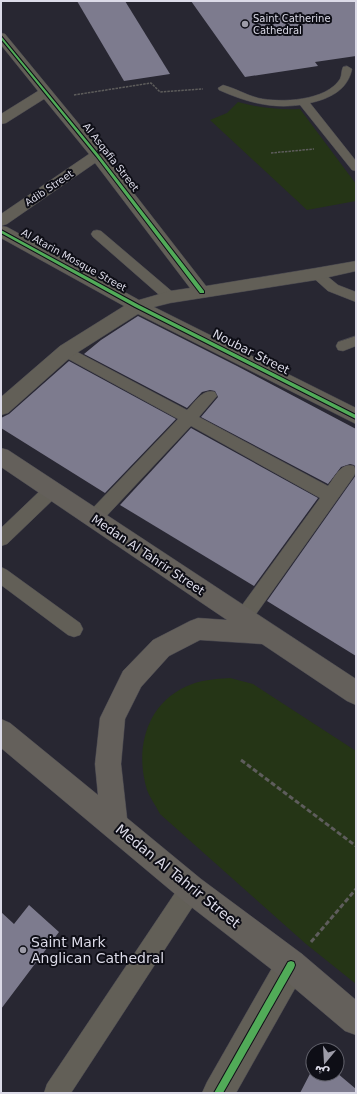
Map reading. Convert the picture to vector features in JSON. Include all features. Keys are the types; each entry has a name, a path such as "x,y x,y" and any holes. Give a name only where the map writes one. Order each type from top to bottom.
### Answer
{"main road":[{"name":"Medan Al Tahrir Street","path":"1,456 356,693"},
{"path":"114,824 108,764 113,718 132,679 161,648 198,629 265,633"},
{"name":"Medan Al Tahrir Street","path":"1,732 192,889 291,966 356,1020"}],"street":[{"name":"Al Asqafia Street","path":"1,37 97,155 202,292"},
{"path":"1,120 47,95"},
{"name":"Adib Street","path":"1,221 97,155"},
{"name":"Al Atarin Mosque Street","path":"1,231 137,306"},
{"path":"1,408 66,352 137,306 170,297 324,273 356,266"},
{"name":"Noubar Street","path":"137,306 356,416"},
{"path":"218,1093 291,966"}],"lane":[{"path":"223,88 240,96 260,101 282,103 303,102 322,97 336,89 345,79 347,69"},
{"path":"303,102 356,168"},
{"path":"97,234 170,297"},
{"path":"324,273 356,287"},
{"path":"324,273 333,288 356,297"},
{"path":"66,352 331,496"},
{"path":"94,518 210,396"},
{"path":"243,618 348,471"},
{"path":"1,539 52,490"},
{"path":"1,575 74,629"},
{"path":"56,1093 192,889"}],"path":[{"path":"47,95 151,83 160,92 223,88"},
{"path":"271,153 338,146"},
{"path":"241,760 356,846"},
{"path":"291,966 356,888"}],"green space":[{"path":"238,102 269,108 300,109 356,184 356,201 307,210 210,120 227,113"},
{"path":"230,678 253,684 356,751 356,984 306,944 160,814 147,790 142,760 143,745 146,731 160,706 171,695 190,685 207,680"}],"building":[{"path":"77,1 125,1 170,74 124,81"},
{"path":"191,1 356,1 356,56 315,62 318,66 245,77"},
{"path":"138,316 356,429 356,467 350,464 341,467 328,484 201,417 218,397 215,391 210,390 202,392 187,408 84,354 101,340"},
{"path":"69,361 176,419 105,493 1,428 1,418 9,414"},
{"path":"191,428 318,498 254,586 120,505"},
{"path":"356,475 356,656 267,601"},
{"name":"Saint Mark Anglican Cathedral","path":"29,905 59,932 1,1009 1,912 14,924"},
{"path":"345,1080 356,1089 356,1093 300,1093 306,1082 345,1082"}],"cycle path":[{"path":"1,37 97,155 202,292"},
{"path":"1,231 137,306 356,417"},
{"path":"218,1093 291,965"}],"place":[{"name":"Saint Catherine Cathedral","path":"245,24"},
{"name":"Saint Mark Anglican Cathedral","path":"23,950"}]}
